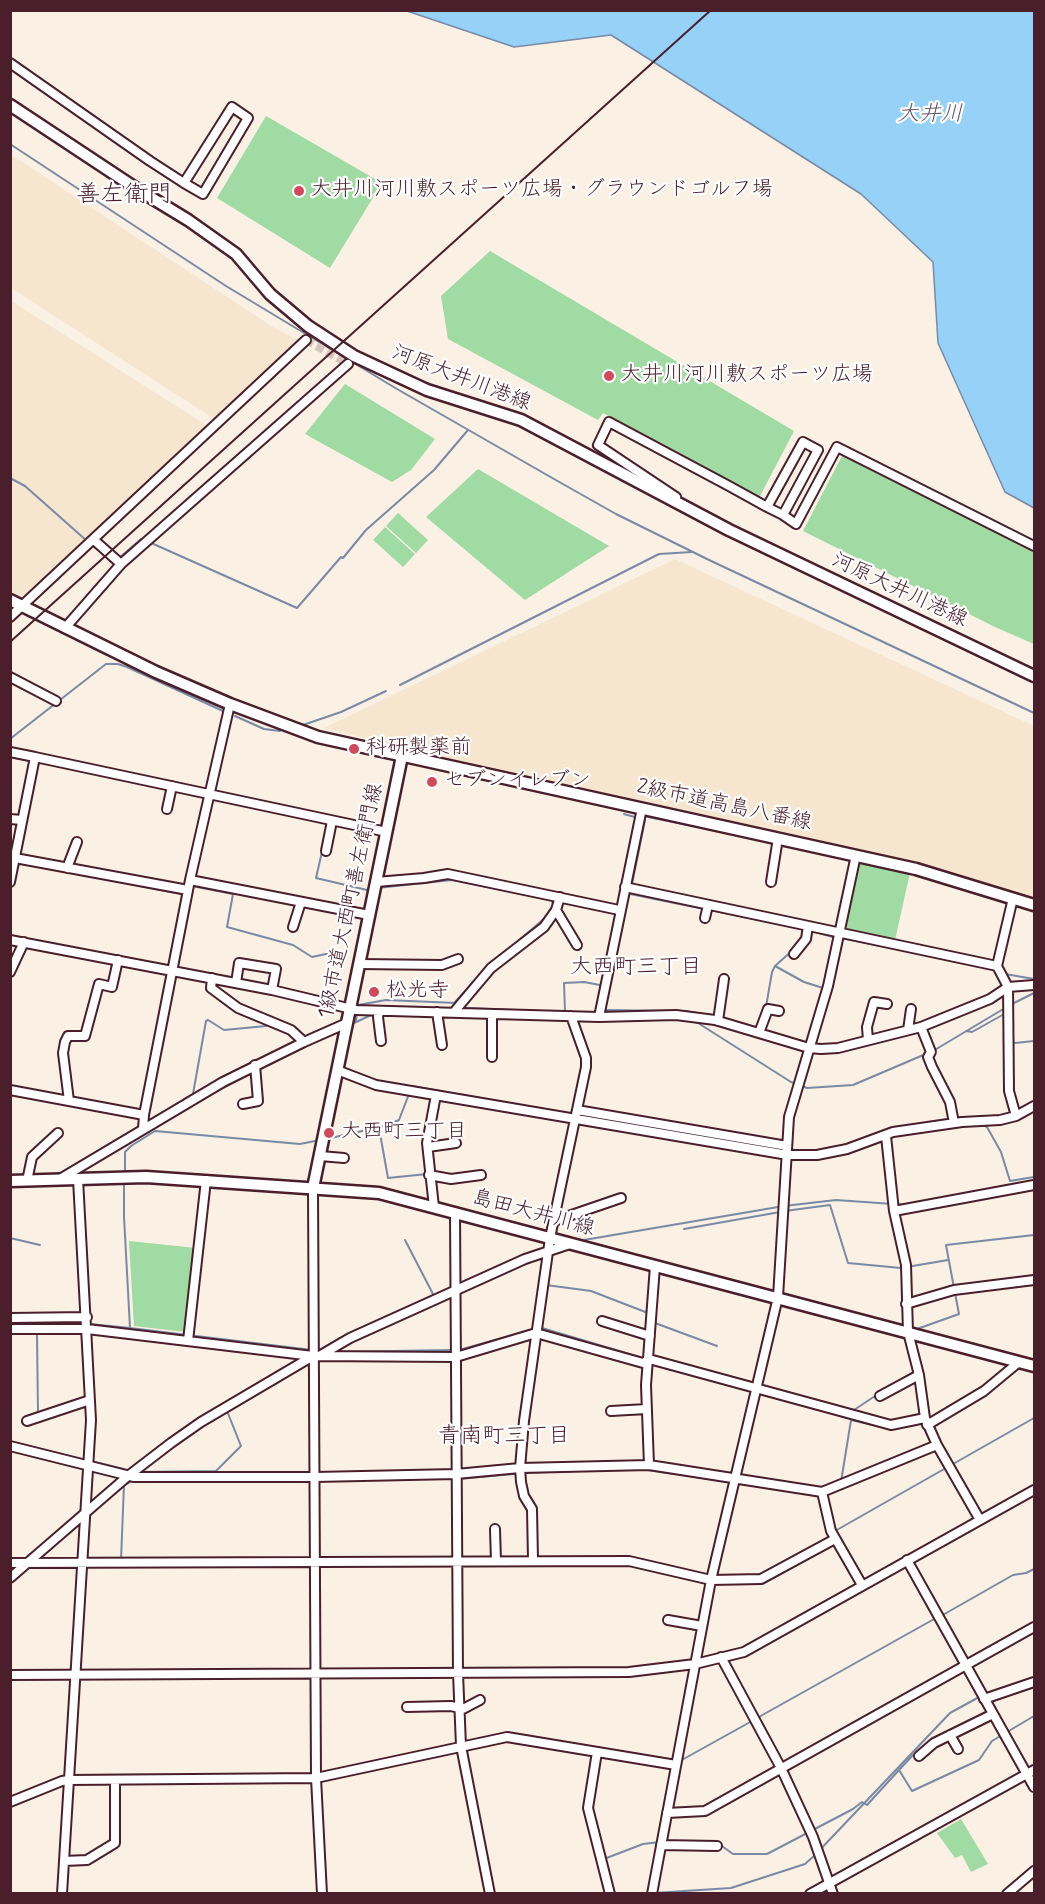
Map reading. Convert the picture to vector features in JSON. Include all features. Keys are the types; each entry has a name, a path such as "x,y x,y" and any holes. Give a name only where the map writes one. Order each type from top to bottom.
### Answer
{"main road":[{"name":"河原大井川港線","path":"10,105 188,220 236,254 270,294 294,315 354,356 427,390 521,420 678,504 855,592 1035,676"},
{"path":"10,600 230,705 318,737 402,756"},
{"name":"2級市道高島八番線","path":"402,756 916,869 1035,905"},
{"name":"1級市道大西町善左衛門線","path":"314,1188 402,756"},
{"name":"島田大井川線","path":"10,1181 146,1177 379,1193 1035,1366"}],"street":[{"path":"10,63 184,183 203,194 248,118 232,107 184,183"},
{"path":"10,618 306,340"},
{"path":"65,628 121,564 348,364"},
{"path":"678,504 678,498 598,445 609,422 796,524 837,447 1035,546"},
{"path":"767,507 803,442 818,450 783,515"},
{"path":"94,540 121,564"},
{"path":"10,677 56,701"},
{"path":"144,1129 144,1115 190,880 230,705"},
{"path":"10,752 387,832"},
{"path":"10,882 14,852 35,757"},
{"path":"166,809 172,786"},
{"path":"598,1017 642,808"},
{"path":"10,819 22,820"},
{"path":"326,851 332,820"},
{"path":"771,882 778,838"},
{"path":"67,868 77,842"},
{"path":"14,852 67,868 188,890"},
{"path":"652,1893 711,1580 778,1297 789,1117 828,986 856,855"},
{"path":"376,882 448,874 619,910"},
{"path":"190,880 369,915"},
{"path":"626,887 997,966"},
{"path":"454,1012 491,968 544,927 556,910 560,897"},
{"path":"1013,898 997,966 1008,987 1009,1090 1016,1116"},
{"path":"293,927 301,902"},
{"path":"705,918 708,904"},
{"path":"556,910 577,945"},
{"path":"795,954 806,939 808,926"},
{"path":"10,940 172,970 350,1008 379,1011 598,1017 676,1015 718,1021 808,1048 838,1047 921,1028 990,999 1008,987 1035,985"},
{"path":"10,972 24,942"},
{"path":"359,964 442,965 458,959"},
{"path":"69,1101 63,1053 65,1042 68,1036 85,1036 99,984 112,987 118,960"},
{"path":"236,983 239,963 276,969 272,990"},
{"path":"212,978 211,988 238,1008 291,1029 304,1041"},
{"path":"718,1021 724,979"},
{"path":"868,1040 867,1027 874,1002 887,1004"},
{"path":"759,1033 768,1009 779,1011"},
{"path":"908,1030 911,1009"},
{"path":"379,1011 381,1041"},
{"path":"437,1012 442,1045"},
{"path":"492,1014 492,1057"},
{"path":"532,1560 532,1509 524,1496 520,1468 524,1421 550,1238 586,1058 571,1016"},
{"path":"59,1180 223,1082 304,1041 347,1023"},
{"path":"921,1028 931,1052 928,1057 950,1102 954,1123"},
{"path":"243,1104 258,1101 255,1065"},
{"path":"337,1070 376,1085 788,1155 817,1155 837,1151 894,1132 954,1123 1000,1120 1016,1116 1035,1106"},
{"path":"10,1090 144,1115"},
{"path":"434,1207 428,1147 436,1095"},
{"path":"577,1110 787,1146"},
{"path":"27,1181 32,1157 58,1133"},
{"path":"886,1136 894,1211 906,1265 908,1332 919,1375 926,1422 980,1520"},
{"path":"428,1147 456,1143"},
{"path":"320,1156 344,1158"},
{"path":"429,1175 451,1179 481,1176"},
{"path":"62,1893 91,1420 78,1179"},
{"path":"188,1341 206,1180"},
{"path":"894,1211 1035,1185"},
{"path":"314,1188 316,1778 322,1893"},
{"path":"554,1221 621,1198"},
{"path":"455,1213 458,1673 461,1746 490,1893"},
{"path":"10,1578 128,1476 201,1422 350,1338 455,1290 548,1251 572,1244"},
{"path":"649,1465 646,1385 655,1266"},
{"path":"906,1304 954,1290 1035,1280"},
{"path":"10,1318 87,1317"},
{"path":"603,1320 650,1336"},
{"path":"10,1329 87,1329 316,1356 456,1357 536,1333 643,1363 649,1359 891,1425 926,1422 984,1391 1019,1362"},
{"path":"880,1396 919,1375"},
{"path":"27,1421 90,1400"},
{"path":"611,1411 647,1409"},
{"path":"10,1446 128,1476 315,1477 456,1474 520,1468 649,1465 822,1492 937,1444"},
{"path":"10,1675 629,1672 695,1664 744,1652 1035,1490"},
{"path":"822,1492 823,1505 835,1539 862,1586"},
{"path":"495,1529 496,1561"},
{"path":"10,1563 629,1561 711,1580 762,1579 835,1539"},
{"path":"907,1560 1035,1787"},
{"path":"668,1620 702,1626"},
{"path":"667,1813 705,1811 1035,1627"},
{"path":"721,1657 781,1767 813,1837 831,1882 833,1893"},
{"path":"984,1700 1035,1682"},
{"path":"407,1707 459,1707 463,1709 480,1701"},
{"path":"919,1756 934,1743 993,1714"},
{"path":"950,1735 958,1749"},
{"path":"10,1802 69,1780 316,1778 507,1737 676,1765"},
{"path":"597,1752 588,1808 610,1893"},
{"path":"810,1893 1035,1770"},
{"path":"64,1861 87,1860 115,1843 115,1780"},
{"path":"661,1845 717,1846"},
{"path":"1007,1893 1035,1871"}],"shaded area":[{"path":"10,154 273,327 301,342 216,420 11,288"},
{"path":"10,300 209,427 30,592 21,597 10,592"},
{"path":"675,559 1034,726 1034,902 324,728"}],"green space":[{"name":"大井川河川敷スポーツ広場・グラウンドゴルフ場","path":"266,116 382,183 330,268 217,198"},
{"name":"大井川河川敷スポーツ広場","path":"490,251 794,431 759,498 603,413 598,420 448,339 441,296"},
{"path":"345,384 435,439 411,470 392,482 305,434"},
{"path":"843,454 1034,550 1034,644 995,627 803,531"},
{"path":"478,469 609,546 525,600 426,517"},
{"path":"398,513 428,540 416,553 386,526"},
{"path":"385,527 415,554 403,567 373,540"},
{"path":"859,862 910,873 895,940 846,930"},
{"path":"129,1241 196,1248 186,1332 134,1326"},
{"path":"961,1819 988,1864 971,1872 962,1855 955,1858 937,1833"}],"water":[{"name":"大井川","path":"407,11 1034,11 1034,508 1005,492 938,343 933,262 861,194 611,35 514,47"}],"waterway":[{"path":"10,144 226,286 397,389 616,514 1034,713"},
{"path":"149,542 297,608 366,530 434,470 468,430"},
{"path":"10,478 25,486 87,541"},
{"path":"118,559 141,539 143,540"},
{"path":"91,545 106,555"},
{"path":"400,685 659,554 692,552"},
{"path":"41,622 107,655"},
{"path":"10,739 106,664 127,667 223,711"},
{"path":"10,672 36,686"},
{"path":"303,725 341,712 386,691"},
{"path":"235,716 264,729 280,731"},
{"path":"10,757 31,761"},
{"path":"37,762 187,793"},
{"path":"213,799 272,811"},
{"path":"624,814 645,820 630,894 704,909"},
{"path":"643,818 643,816 753,838"},
{"path":"324,843 316,878 367,890 372,889"},
{"path":"18,862 186,895"},
{"path":"377,888 452,880 552,900 553,905 546,917 496,960"},
{"path":"192,889 192,886 233,894 227,927 293,945 312,957 335,952"},
{"path":"1023,907 1034,911"},
{"path":"710,910 836,938"},
{"path":"841,938 986,967"},
{"path":"794,949 775,966 804,982 823,988"},
{"path":"455,1002 489,965"},
{"path":"766,1007 775,966"},
{"path":"1005,974 1034,979"},
{"path":"461,1005 466,1008 565,1012 564,983 584,982 605,986"},
{"path":"1010,1005 1034,993"},
{"path":"356,1021 358,1005 386,1000 456,1003"},
{"path":"933,1051 1005,1008"},
{"path":"604,1010 686,1011 707,1015"},
{"path":"966,1031 972,1032 1006,1013"},
{"path":"1012,1014 1013,1042 1034,1041"},
{"path":"352,1024 371,1015 401,1015"},
{"path":"506,1018 563,1020"},
{"path":"184,1099 193,1094 206,1021 224,1030 266,1026"},
{"path":"691,1021 698,1023 791,1082 807,1088 853,1085 928,1053"},
{"path":"204,1098 255,1071"},
{"path":"10,1086 25,1089"},
{"path":"326,1139 385,1126 399,1120 412,1086 784,1151"},
{"path":"79,1172 173,1116"},
{"path":"956,1118 971,1119"},
{"path":"911,1126 950,1119"},
{"path":"981,1124 987,1127 1001,1152 1010,1181 1034,1177"},
{"path":"379,1128 388,1178 427,1174"},
{"path":"125,1174 125,1152 155,1131 300,1144 320,1140"},
{"path":"853,1151 877,1143 880,1139"},
{"path":"1025,1183 1034,1181"},
{"path":"10,1323 80,1323 130,1328 124,1182"},
{"path":"578,1241 784,1206 836,1200 907,1205"},
{"path":"785,1211 830,1205 848,1263 901,1268 948,1260"},
{"path":"684,1229 780,1212"},
{"path":"954,1288 946,1245 1034,1235"},
{"path":"10,1238 40,1245"},
{"path":"405,1240 434,1296"},
{"path":"457,1285 531,1252 546,1248"},
{"path":"546,1285 591,1291 648,1313"},
{"path":"316,1352 338,1339 452,1288"},
{"path":"914,1328 917,1329 959,1314 955,1293"},
{"path":"655,1323 717,1346"},
{"path":"130,1328 312,1350"},
{"path":"542,1328 646,1359"},
{"path":"459,1350 534,1329"},
{"path":"37,1333 38,1414"},
{"path":"333,1352 453,1350"},
{"path":"653,1363 841,1415"},
{"path":"883,1390 915,1370"},
{"path":"137,1472 216,1471 241,1446 227,1411 292,1373"},
{"path":"851,1412 878,1394"},
{"path":"835,1531 1034,1418"},
{"path":"174,1436 199,1419"},
{"path":"841,1482 851,1420 886,1428"},
{"path":"20,1445 85,1460"},
{"path":"91,1461 132,1471"},
{"path":"459,1479 524,1473 600,1470"},
{"path":"609,1470 647,1470 731,1482"},
{"path":"375,1479 453,1479"},
{"path":"121,1560 124,1485 130,1482 201,1481"},
{"path":"737,1483 819,1495"},
{"path":"24,1560 72,1519"},
{"path":"725,1583 763,1584 835,1544"},
{"path":"460,1566 632,1565"},
{"path":"10,1572 17,1566"},
{"path":"85,1567 455,1566"},
{"path":"25,1568 80,1567"},
{"path":"941,1616 1013,1575 1034,1569"},
{"path":"675,1575 707,1583"},
{"path":"757,1718 936,1618"},
{"path":"986,1694 1034,1678"},
{"path":"654,1893 731,1888 805,1864 950,1713 981,1696"},
{"path":"913,1755 899,1770 912,1791 979,1760 992,1741 1034,1716"},
{"path":"319,1773 510,1733 680,1761 752,1721"},
{"path":"719,1844 733,1854 767,1854 853,1809 862,1802 867,1805 899,1770"},
{"path":"71,1778 74,1775 313,1774"},
{"path":"10,1807 65,1784"},
{"path":"604,1859 643,1844 660,1842"}],"tunnel":[{"path":"306,340 348,364"}],"railway":[{"path":"10,642 711,10"}],"place":[{"name":"大井川河川敷スポーツ広場・グラウンドゴルフ場","path":"299,191"},
{"name":"大井川河川敷スポーツ広場","path":"609,376"},
{"name":"科研製薬前","path":"354,749"},
{"name":"セブンイレブン","path":"432,782"},
{"name":"松光寺","path":"374,992"},
{"name":"大西町三丁目","path":"329,1133"}],"district":[{"name":"善左衛門","path":"124,196"},
{"name":"大西町三丁目","path":"636,968"},
{"name":"青南町三丁目","path":"504,1437"}]}
